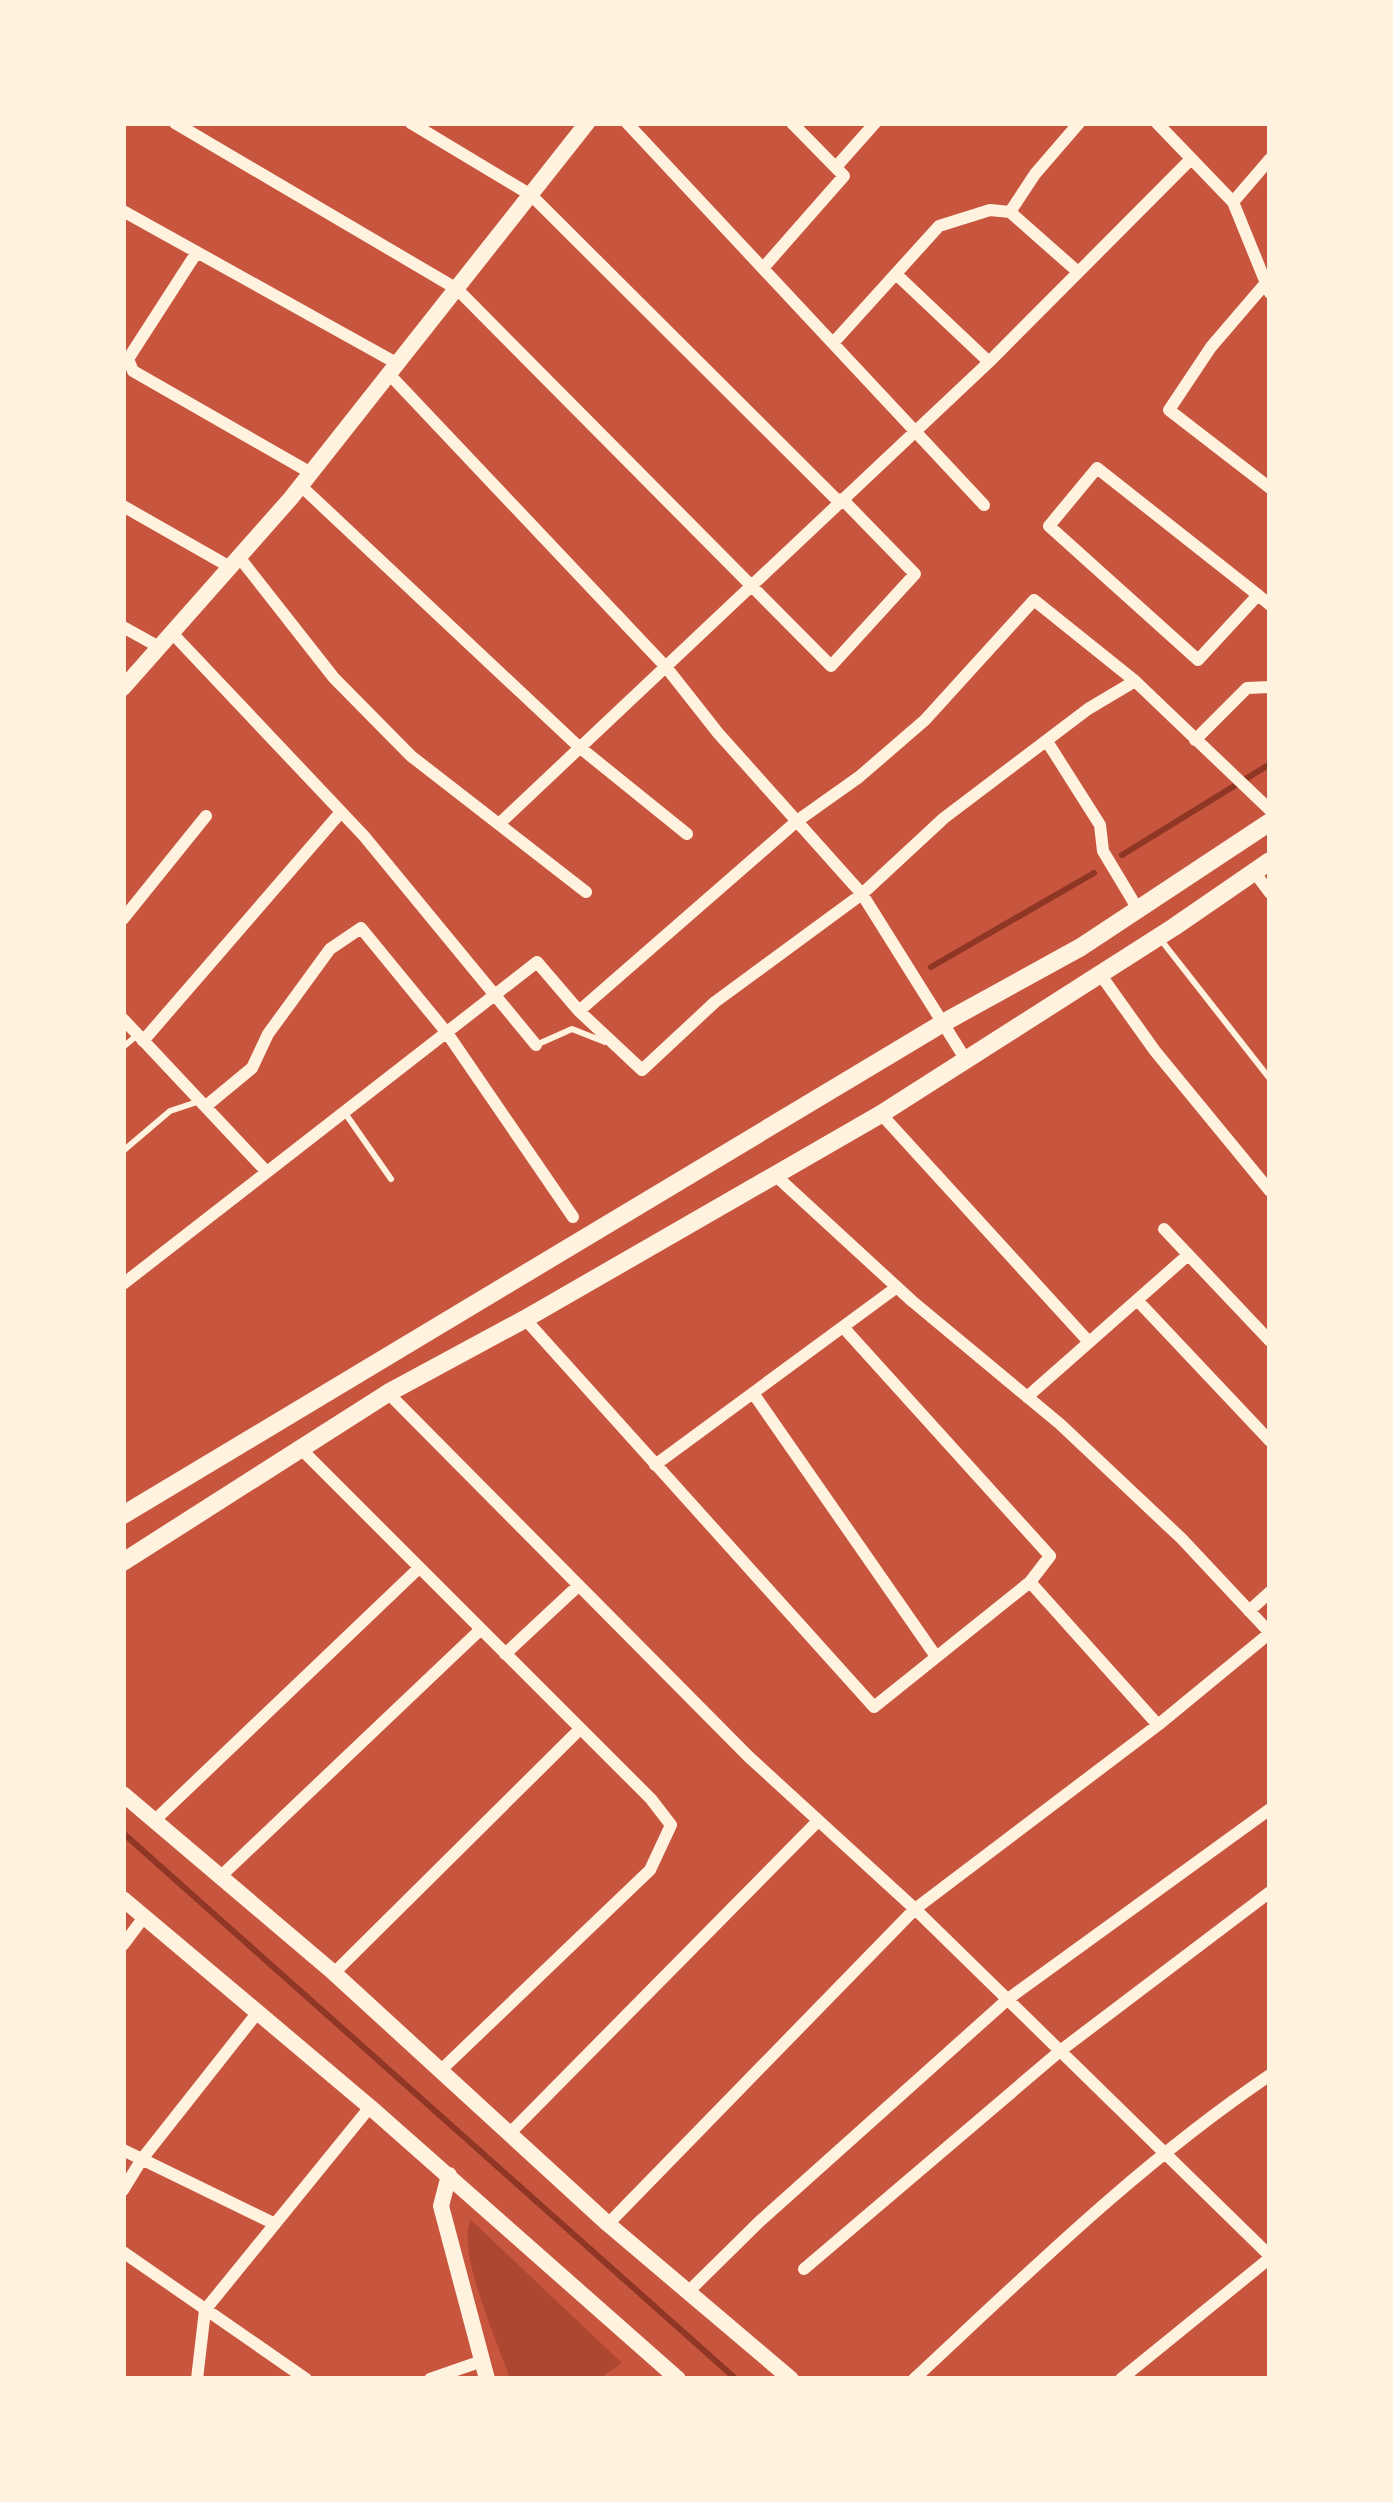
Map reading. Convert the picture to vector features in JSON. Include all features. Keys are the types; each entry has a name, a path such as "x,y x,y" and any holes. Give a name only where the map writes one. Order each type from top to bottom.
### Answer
{"main road":[{"path":"123,1516 943,1023 1139,911 1270,822"},
{"path":"123,1562 388,1393 881,1114 1262,867"}],"street":[{"path":"175,123 457,289 831,666 915,574 531,195 411,123"},
{"path":"123,688 306,480 587,123"},
{"path":"628,123 983,505"},
{"path":"764,267 844,176 792,123"},
{"path":"836,167 875,123"},
{"path":"1010,212 1079,123"},
{"path":"1157,123 1233,202 1268,288 1210,347 1169,410 1270,488"},
{"path":"1233,202 1270,159"},
{"path":"501,822 989,362 1190,160"},
{"path":"834,342 939,226 990,210 1010,212 1078,272"},
{"path":"123,211 393,369 666,667 862,894 966,1060"},
{"path":"197,252 128,359 133,370 306,480 578,746 687,834"},
{"path":"897,275 989,362"},
{"path":"1258,595 1198,660 1048,526 1096,468 1270,604"},
{"path":"123,506 234,562 334,678 411,756 586,892"},
{"path":"579,1011 797,821 926,720 1034,601 1135,681 1270,810"},
{"path":"123,627 165,640 341,812 536,1045"},
{"path":"123,1283 537,962 579,1011 643,1070 715,1002 862,894 944,818 1088,709 1135,681"},
{"path":"1195,740 1247,688 1270,687"},
{"path":"1048,743 1100,825 1103,851 1139,911"},
{"path":"141,1038 341,812"},
{"path":"123,919 206,816"},
{"path":"1262,867 1270,893"},
{"path":"203,1103 227,1093 252,1068 268,1034 330,950 361,928 447,1033 574,1216"},
{"path":"1100,974 1155,1051 1270,1192"},
{"path":"123,1019 265,1170"},
{"path":"881,1114 1089,1342"},
{"path":"608,2224 915,1909 1158,1725 1270,1633 1182,1538 775,1175"},
{"path":"1164,1229 1270,1341"},
{"path":"1027,1397 1188,1255"},
{"path":"655,1465 897,1287"},
{"path":"1136,1300 1270,1441"},
{"path":"525,1319 874,1707 1030,1582 1050,1556 843,1327"},
{"path":"388,1393 817,1822 1009,1999 1270,2257 1120,2379"},
{"path":"753,1393 935,1655"},
{"path":"299,1448 671,1825 650,1870 440,2072"},
{"path":"155,1820 419,1568"},
{"path":"1030,1582 1158,1725"},
{"path":"506,1654 578,1586"},
{"path":"1249,1611 1270,1592"},
{"path":"221,1876 481,1630"},
{"path":"334,1973 580,1729"},
{"path":"123,1794 334,1973 608,2224 791,2379"},
{"path":"689,2291 759,2222 1009,1999 1270,1808"},
{"path":"509,2134 817,1822"},
{"path":"804,2269 1060,2050 1270,1892"},
{"path":"123,1899 370,2107 678,2379"},
{"path":"123,1946 144,1917"},
{"path":"123,2190 258,2012"},
{"path":"914,2379 1064,2240 1221,2108 1270,2075"},
{"path":"197,2379 205,2310 370,2107"},
{"path":"123,2150 275,2224"},
{"path":"430,2379 485,2370 441,2206 449,2176"},
{"path":"123,2252 306,2379"}],"lane":[{"path":"1159,937 1270,1079"},
{"path":"536,1045 572,1029 617,1046"},
{"path":"123,1047 141,1038"},
{"path":"123,1151 170,1112 203,1103"},
{"path":"344,1113 391,1179"}],"shaded area":[{"path":"471,2220 622,2363 599,2379 510,2379 473,2274"}],"waterway":[{"path":"1122,855 1270,764"},
{"path":"931,967 1094,873"},
{"path":"123,1833 736,2379"}]}
